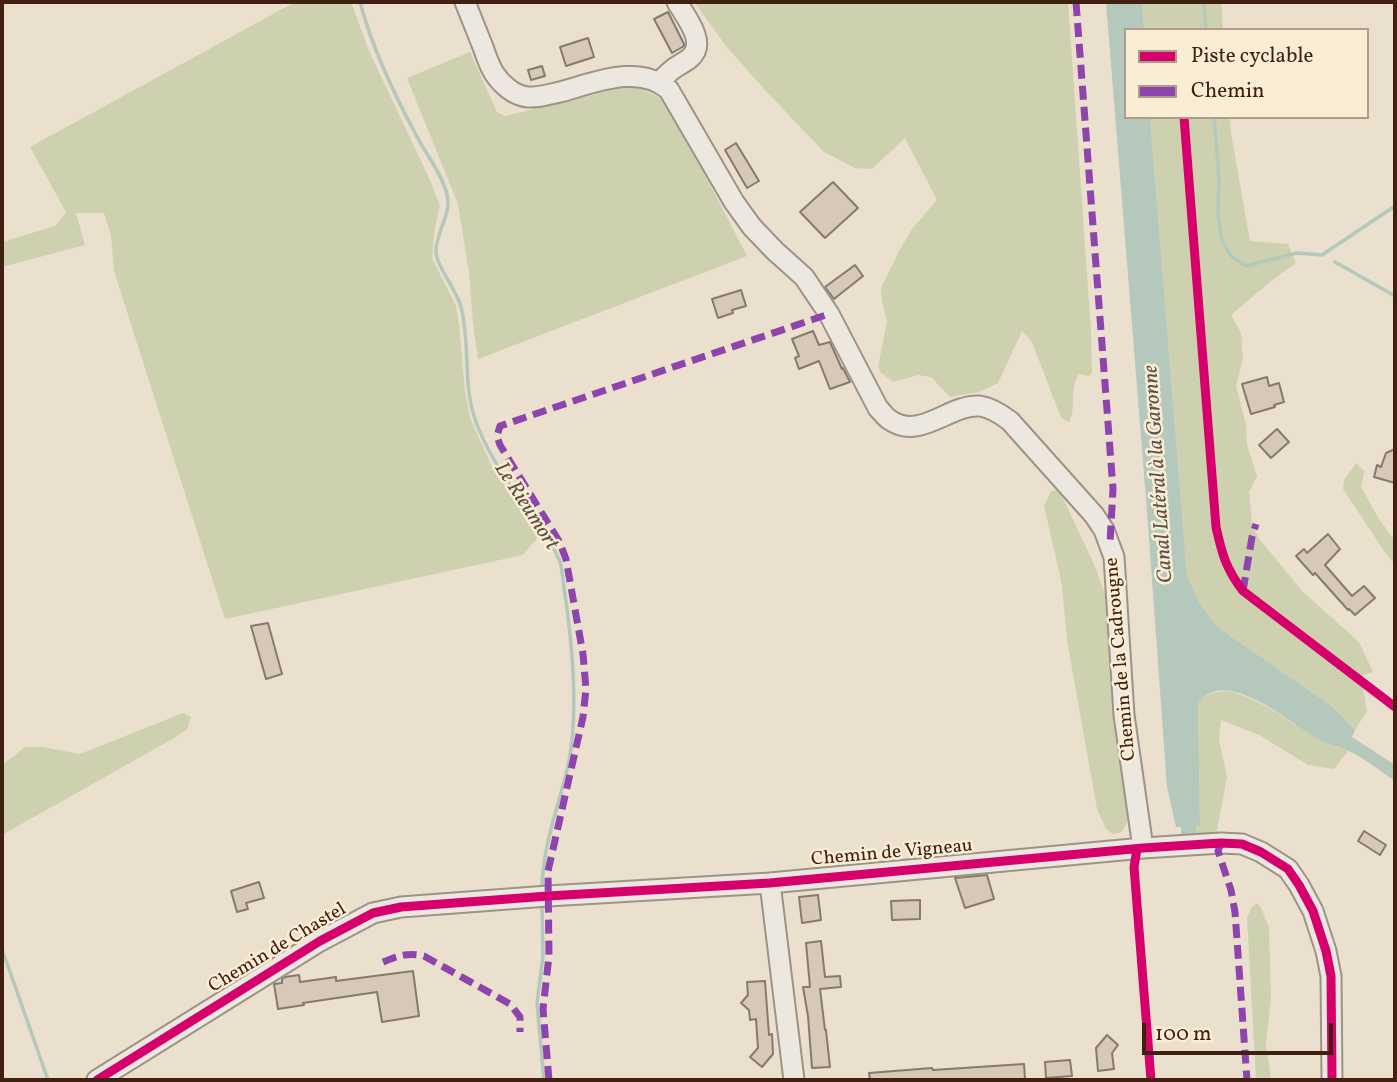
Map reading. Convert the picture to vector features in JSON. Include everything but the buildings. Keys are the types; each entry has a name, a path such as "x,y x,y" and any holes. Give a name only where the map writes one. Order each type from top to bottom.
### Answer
{"street":[{"path":"465,2 494,73 515,93 527,97 540,97 615,78 632,76 660,81 692,57 696,50 694,30 677,2"},
{"name":"Chemin de la Cadrougne","path":"660,81 669,90 751,227 804,277 823,304 878,408 889,420 902,426 915,427 968,407 980,406 995,410 1010,421 1094,515 1110,542 1114,557 1124,715 1143,848"},
{"name":"Chemin de Vigneau","path":"541,896 770,883 1143,848 1242,844 1288,869 1313,911 1331,976 1332,1080"},
{"path":"770,883 794,1080"},
{"name":"Chemin de Chastel","path":"97,1080 320,941 373,913 401,907 541,896"}],"green space":[{"path":"295,2 351,2 369,51 440,206 432,258 456,306 470,418 491,465 539,536 523,555 225,619 114,271 111,235 104,213 76,213 85,245 2,267 2,242 55,226 66,212 30,147"},
{"path":"694,2 1068,2 1092,372 1089,376 1079,374 1076,379 1069,422 1061,418 1032,342 1022,331 998,383 979,392 950,397 931,377 918,375 894,382 881,373 878,367 887,322 881,288 912,229 937,200 905,138 872,169 855,168 824,152 726,46"},
{"path":"1142,2 1221,2 1223,28 1144,28"},
{"path":"470,52 497,112 505,116 630,86 662,100 671,109 747,256 478,359 458,204 407,78"},
{"path":"1150,119 1230,119 1250,241 1288,244 1296,263 1231,315 1241,333 1243,358 1236,386 1246,424 1247,445 1257,476 1249,492 1252,526 1302,591 1359,642 1373,672 1361,676 1367,711 1355,730 1333,707 1216,626 1200,604 1187,576"},
{"path":"1356,463 1364,471 1361,487 1395,541 1395,564 1343,489 1344,480"},
{"path":"1059,490 1105,594 1114,715 1128,820 1122,832 1113,834 1106,829 1097,809 1068,646 1061,580 1044,506 1051,491"},
{"path":"1229,691 1266,706 1323,741 1349,750 1334,769 1308,765 1259,735 1221,720 1219,739 1227,777 1216,836 1196,836 1196,826 1200,825 1198,704 1208,695"},
{"path":"183,713 191,717 187,729 176,737 2,835 2,765 25,747 42,747 80,754"},
{"path":"1257,903 1269,927 1271,1000 1266,1042 1271,1080 1256,1080 1247,918"}],"water":[{"name":"Canal Latéral à la Garonne","path":"1106,2 1142,2 1144,28 1124,28 1124,119 1150,119 1187,576 1200,604 1216,626 1333,707 1355,730 1352,737 1395,765 1395,781 1358,756 1312,736 1261,702 1225,690 1210,693 1198,704 1200,825 1196,826 1196,836 1181,837 1181,827 1176,827 1167,787"}],"waterway":[{"name":"Le Rieumort","path":"360,2 391,85 447,194 448,208 436,250 442,270 461,307 466,335 469,394 476,422 495,462 547,537 560,562 572,652 574,719 569,761 545,857 542,890"},
{"path":"1204,2 1206,28"},
{"path":"1214,119 1219,178 1218,214 1222,240 1231,256 1246,266 1297,253 1322,255 1395,206"},
{"path":"1335,262 1395,296"},
{"name":"Le Rieumort","path":"542,905 543,956 537,1003 544,1080"},
{"path":"2,949 48,1080"}],"marked path":[{"path":"1076,2 1113,489 1110,543"},
{"path":"549,1080 543,1009 549,956 548,871 583,717 586,689 583,654 566,559 559,541 500,445 497,436 500,426 829,314"},
{"path":"1243,591 1256,524"},
{"path":"1221,843 1218,851 1235,912 1247,1080"},
{"path":"383,962 403,955 424,956 510,1004 520,1017 520,1032"}],"cycle path":[{"path":"1184,119 1216,527 1225,561 1243,591 1395,707"},
{"path":"97,1080 320,941 373,913 401,907 770,883 1221,843 1242,844 1288,869 1313,911 1331,976 1332,1080"},
{"path":"1137,849 1134,867 1151,1080"}]}
